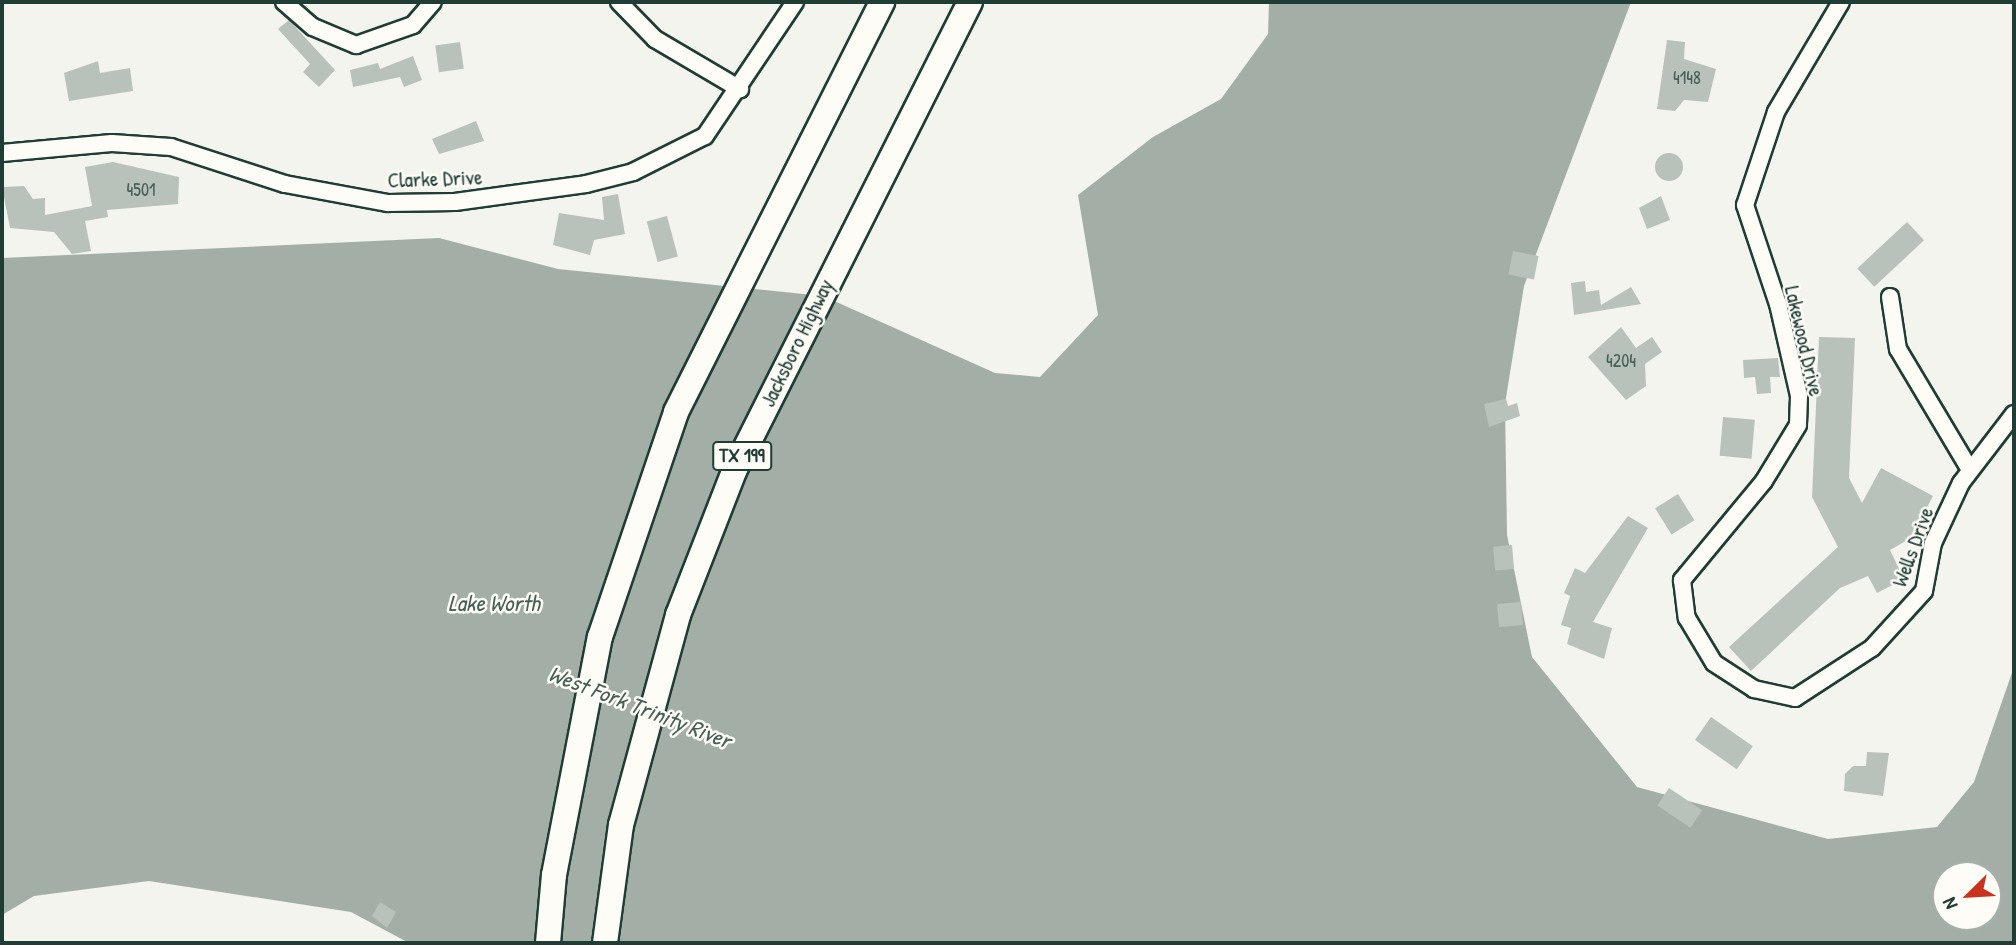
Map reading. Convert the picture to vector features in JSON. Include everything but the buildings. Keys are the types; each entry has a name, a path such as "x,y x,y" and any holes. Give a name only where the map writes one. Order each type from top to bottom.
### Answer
{"highway":[{"path":"548,943 554,875 600,637 676,412 882,2"},
{"name":"Jacksboro Highway","path":"605,943 621,825 684,601 734,471 971,2"}],"street":[{"path":"284,2 313,27 356,45 406,29 433,2"},
{"path":"619,2 655,39 740,89"},
{"name":"Clarke Drive","path":"2,153 141,143 356,200 455,202 633,172 705,136 740,89 795,2"},
{"name":"Lakewood Drive","path":"1795,698 1754,689 1714,663 1680,595 1685,573 1764,481 1798,425 1799,396 1778,304 1745,205 1776,112 1841,2"},
{"path":"1890,297 1898,349 1970,470"},
{"name":"Wells Drive","path":"1795,698 1872,648 1924,591 1933,543 1970,470 2014,414"}],"water":[{"name":"Lake Worth","path":"1269,2 1631,2 1524,286 1505,404 1507,535 1532,657 1637,787 1828,839 1937,827 1974,782 2014,667 2014,943 409,943 351,912 149,881 34,896 2,915 2,258 439,238 558,269 823,296 995,373 1040,377 1098,315 1078,195 1153,137 1221,99 1268,34"}],"water label":[{"name":"West Fork Trinity River","path":"640,707"}]}
